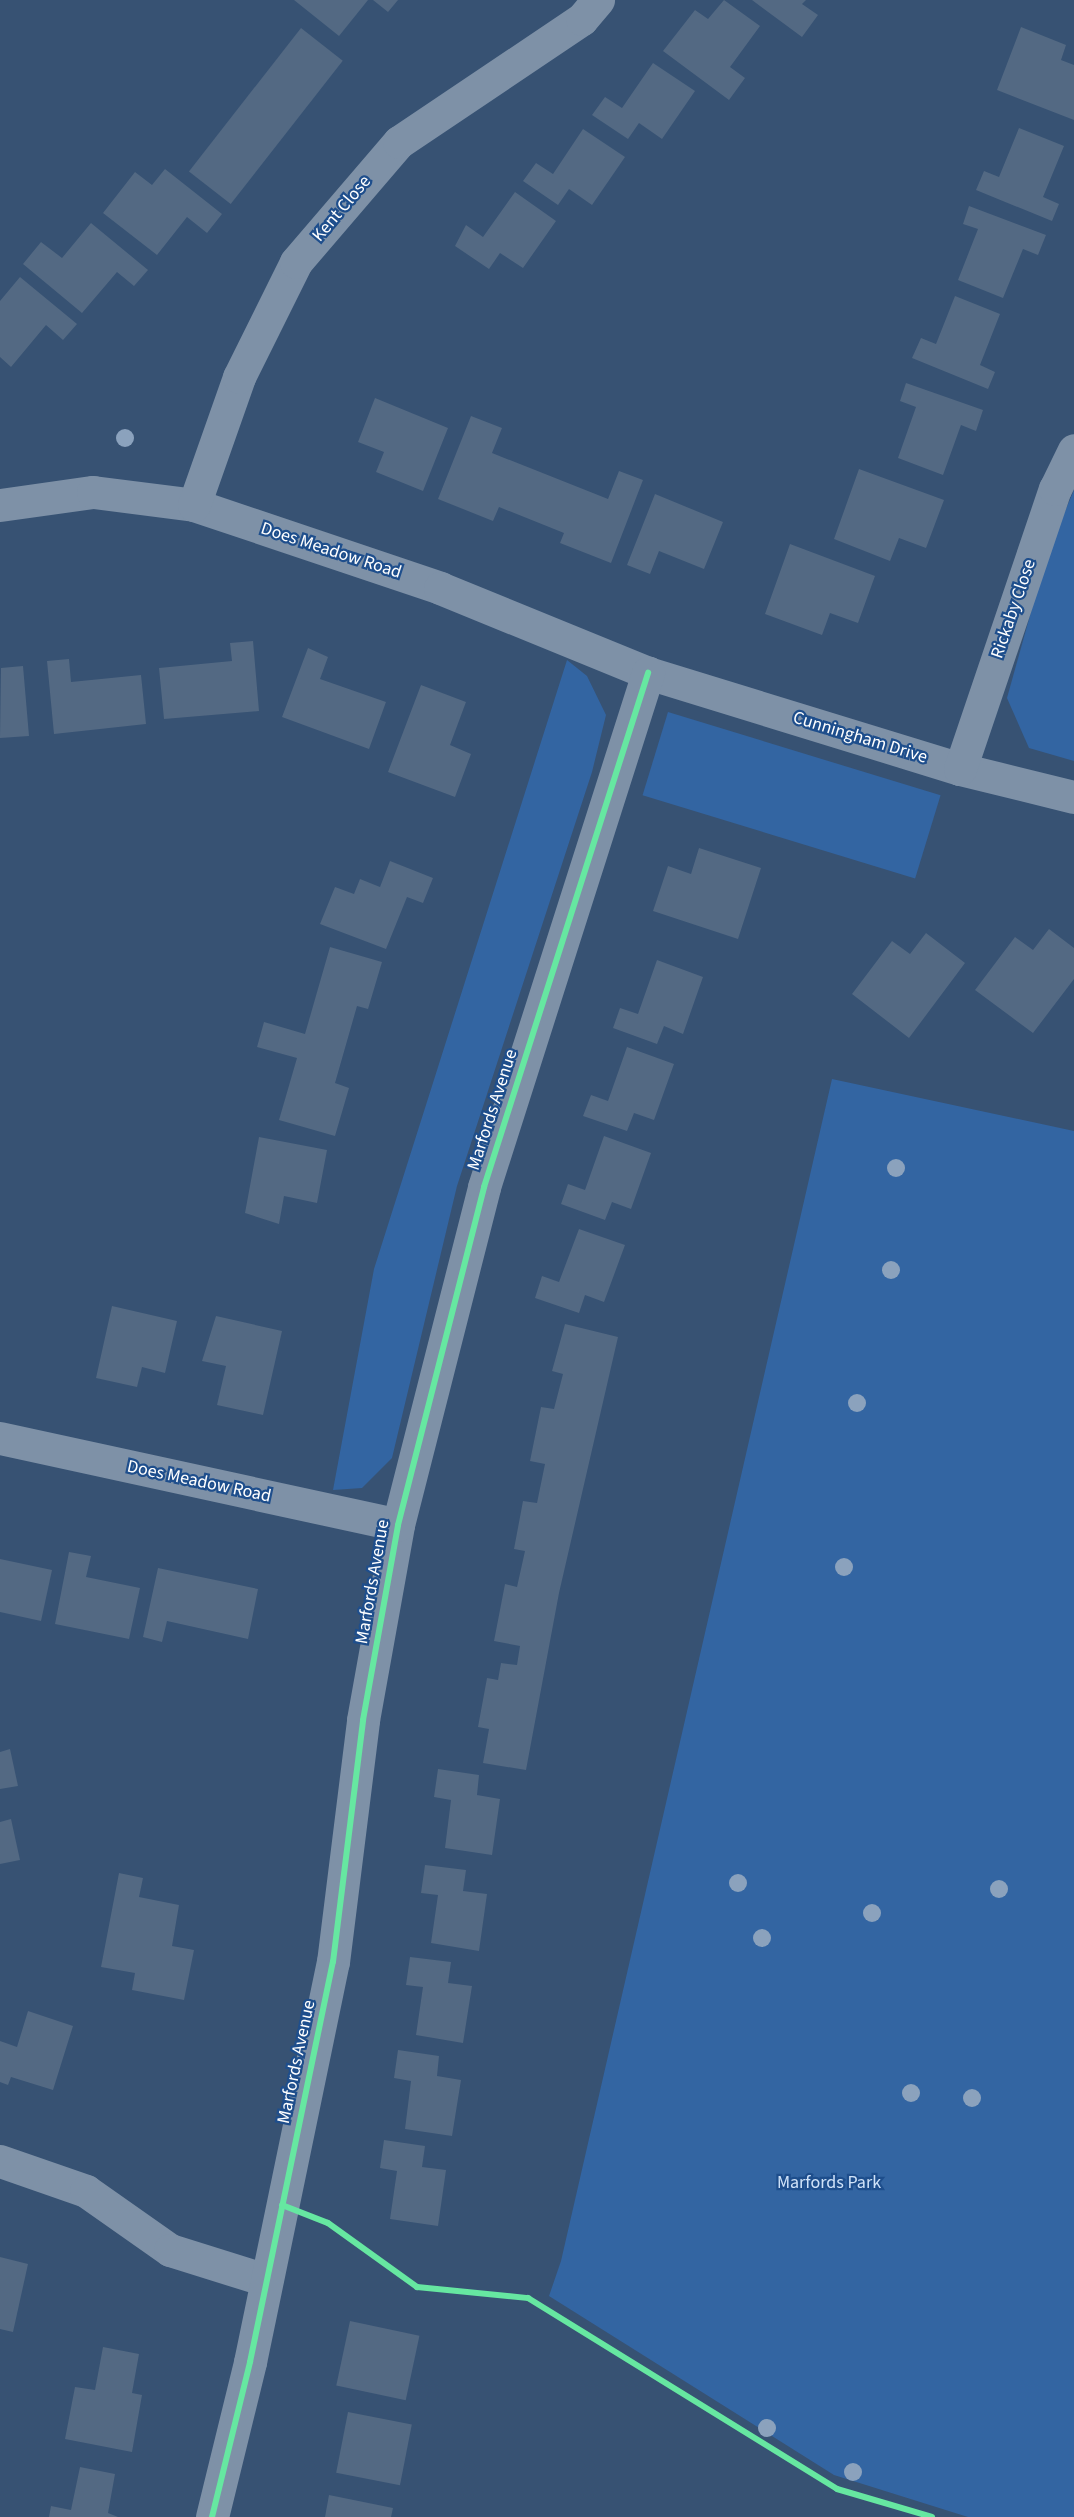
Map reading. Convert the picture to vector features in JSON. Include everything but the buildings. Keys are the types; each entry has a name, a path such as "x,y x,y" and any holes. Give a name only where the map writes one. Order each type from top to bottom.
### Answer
{"street":[{"name":"Kent Close","path":"194,505 239,377 297,262 399,142 582,19 598,0"},
{"name":"Rickaby Close","path":"960,769 1055,489 1074,450"},
{"name":"Does Meadow Road","path":"0,505 93,492 194,505 440,588 648,673"},
{"name":"Cunningham Drive","path":"648,673 960,769 1074,797"},
{"name":"Marfords Avenue","path":"212,2517 266,2280 333,1962 363,1720 398,1525 484,1187 648,673"},
{"name":"Does Meadow Road","path":"0,1438 398,1525"},
{"path":"0,2161 86,2192 170,2250 266,2280"}],"green space":[{"path":"1074,490 1074,761 1029,748 1007,698 1048,551"},
{"path":"567,660 587,676 606,715 592,772 457,1186 392,1458 362,1488 333,1490 374,1269"},
{"path":"668,712 941,795 915,879 643,795"},
{"name":"Marfords Park","path":"832,1079 1074,1131 1074,2517 968,2517 834,2475 549,2296 561,2261"}],"cycle path":[{"path":"212,2517 250,2362 333,1962 363,1720 398,1525 484,1187 648,673"},
{"path":"282,2205 328,2223 417,2287 528,2298 837,2489 932,2517"}]}
